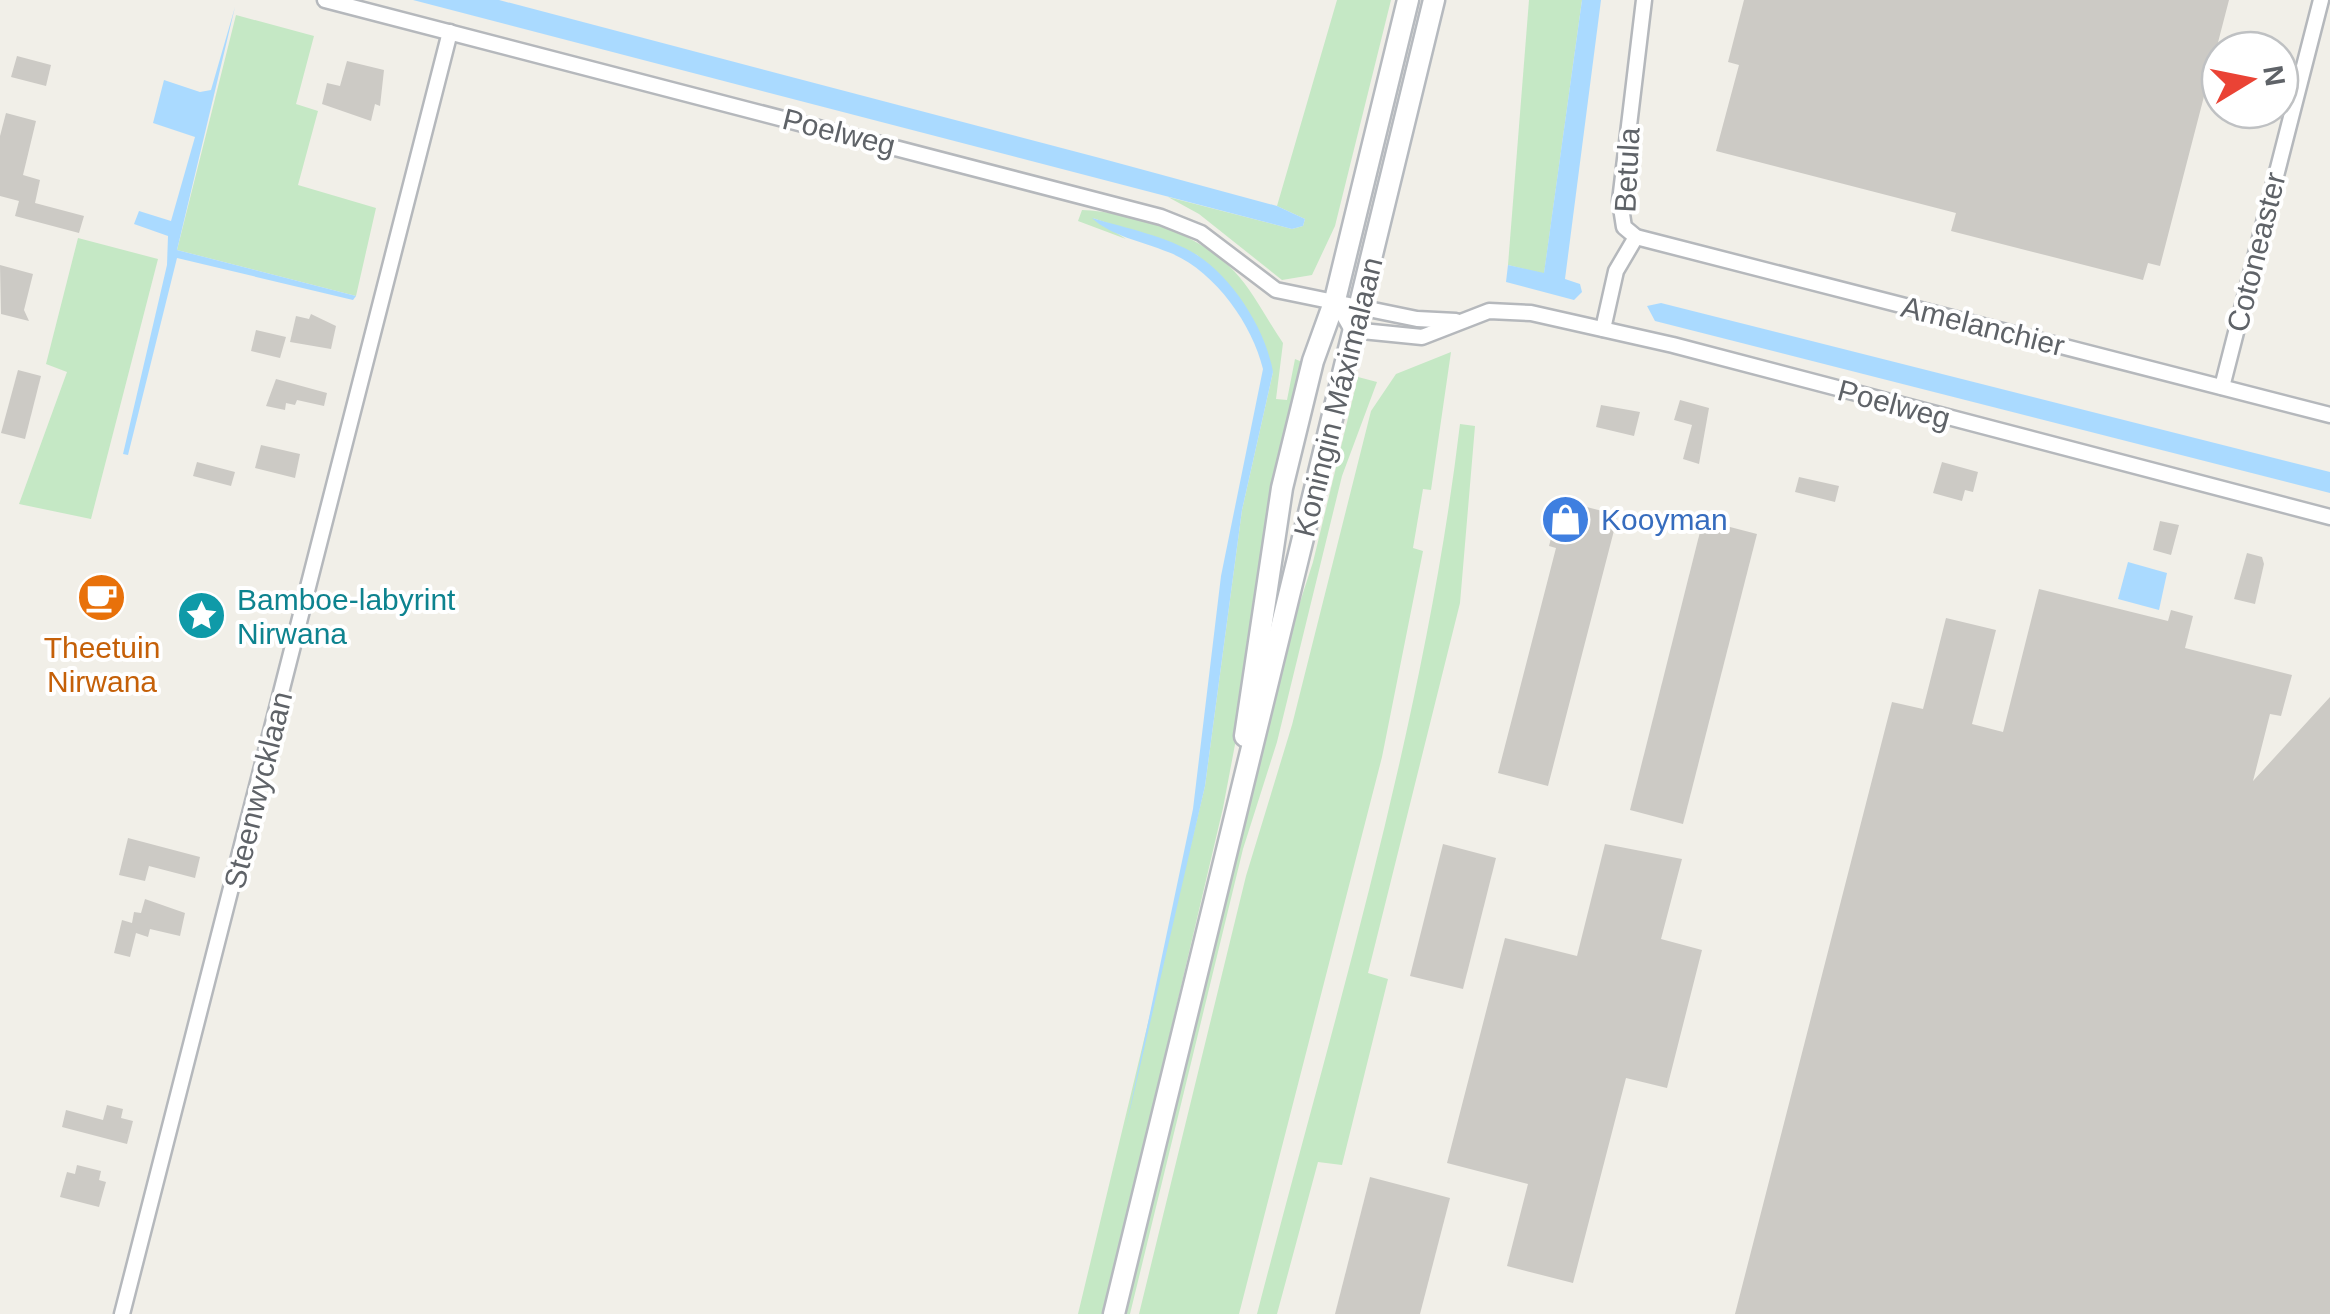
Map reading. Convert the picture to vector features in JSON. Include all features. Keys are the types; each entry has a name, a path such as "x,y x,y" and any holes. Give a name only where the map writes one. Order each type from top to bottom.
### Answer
{"main road":[{"name":"Koningin Máximalaan","path":"1238,792 1282,488 1313,361 1335,300 1408,0"},
{"name":"Koningin Máximalaan","path":"1114,1314 1238,792 1269,687 1434,0"}],"street":[{"name":"Poelweg","path":"325,0 1160,217 1201,233 1259,281 1276,290 1408,317 1456,322"},
{"name":"Betula","path":"1603,329 1616,272 1636,237 1624,227 1620,201 1644,0"},
{"name":"Cotoneaster","path":"2222,387 2320,0"},
{"name":"Steenwycklaan","path":"122,1314 450,32"},
{"name":"Amelanchier","path":"1636,237 2330,415"},
{"path":"1335,300 1352,330"},
{"name":"Poelweg","path":"1352,330 1422,337 1456,322 1512,310 1603,329 2330,518"}],"green space":[{"path":"1337,0 1391,0 1335,226 1312,275 1282,280 1199,214 1168,197 1292,229 1303,226 1305,219 1277,206"},
{"path":"1529,0 1582,0 1544,274 1508,265"},
{"path":"236,15 314,36 296,104 318,111 298,185 376,208 356,296 177,250"},
{"path":"1082,210 1123,215 1164,227 1202,245 1234,271 1283,343 1276,399 1287,400 1295,359 1307,364 1223,808 1104,1314 1078,1314 1205,786 1242,510 1273,372 1219,276 1197,255 1093,218 1126,239 1078,221"},
{"path":"78,238 158,259 91,519 19,504 67,372 46,364"},
{"path":"1451,352 1431,490 1423,489 1413,548 1423,551 1382,757 1239,1314 1139,1314 1246,876 1292,725 1371,411 1396,374"},
{"path":"1358,377 1377,382 1342,476 1277,742 1243,849 1130,1314 1125,1314 1280,664 1313,562"},
{"path":"1460,424 1475,426 1460,603 1368,973 1388,979 1342,1165 1318,1162 1277,1314 1257,1314 1400,761 1444,537"}],"water":[{"path":"413,0 499,0 1277,206 1305,219 1303,226 1292,229"},
{"path":"1582,0 1601,0 1565,279 1580,284 1582,292 1574,300 1506,282 1508,265 1544,273"},
{"path":"235,7 177,250 356,296 353,300 177,258 128,455 123,454 167,265 168,236 134,224 139,211 171,221 195,137 153,123 164,80 200,92 211,90"},
{"path":"1092,218 1173,243 1210,265 1246,306 1263,339 1273,372 1242,510 1205,786 1126,1127 1193,809 1221,576 1263,369 1240,316 1215,284 1185,260 1127,238"},
{"path":"1661,303 2330,472 2330,493 1655,321 1647,306"},
{"path":"2128,562 2167,573 2159,610 2118,599"}],"building":[{"path":"1744,0 2229,0 2221,30 2200,30 2200,112 2160,266 2148,263 2143,280 1951,231 1956,213 1716,151 1739,65 1728,62"},
{"path":"17,56 51,65 46,86 11,77"},
{"path":"347,61 384,70 380,106 375,104 371,121 322,104 327,83 340,86"},
{"path":"6,113 36,121 23,175 40,180 35,203 84,216 79,233 15,216 19,201 0,196 0,136"},
{"path":"0,265 33,274 24,310 29,321 1,314"},
{"path":"311,314 336,326 331,349 290,342 296,316 309,319"},
{"path":"256,330 286,337 280,358 251,351"},
{"path":"18,370 41,376 25,439 1,433"},
{"path":"276,379 327,393 324,406 297,400 295,405 286,403 285,410 266,406"},
{"path":"1680,400 1709,408 1699,464 1683,459 1692,425 1674,420"},
{"path":"1601,405 1640,412 1634,436 1596,427"},
{"path":"261,445 300,454 295,478 255,468"},
{"path":"197,462 235,472 231,486 193,476"},
{"path":"1942,462 1978,472 1973,492 1965,490 1962,501 1933,493"},
{"path":"1799,477 1839,486 1835,502 1795,492"},
{"path":"1567,502 1618,515 1548,786 1498,773 1556,548 1549,546 1560,504"},
{"path":"1703,520 1757,534 1683,824 1630,810"},
{"path":"2160,521 2179,525 2171,555 2153,550"},
{"path":"2247,553 2262,557 2264,564 2255,604 2234,599"},
{"path":"2039,589 2168,621 2171,610 2193,616 2185,648 2292,675 2281,716 2270,714 2253,781 2330,697 2330,1314 1735,1314 1892,702 1923,709 1946,618 1996,630 1972,724 2003,732"},
{"path":"128,838 200,857 195,878 149,866 145,881 119,875"},
{"path":"1443,844 1496,858 1463,989 1410,976"},
{"path":"1605,844 1682,859 1661,939 1702,950 1667,1088 1626,1078 1573,1283 1507,1266 1528,1184 1447,1163 1505,938 1577,956"},
{"path":"145,899 185,913 180,936 150,929 148,937 136,933 130,957 114,953 122,920 132,923 134,912 141,913"},
{"path":"107,1105 123,1109 121,1118 133,1121 127,1144 62,1127 66,1110 103,1120"},
{"path":"77,1165 101,1171 99,1180 106,1182 99,1207 60,1197 67,1172 75,1174"},
{"path":"1370,1177 1450,1198 1420,1314 1335,1314"}],"place":[{"name":"Kooyman","path":"1566,519"},
{"name":"Theetuin Nirwana","path":"102,598"},
{"name":"Bamboe-labyrint Nirwana","path":"202,616"}]}
